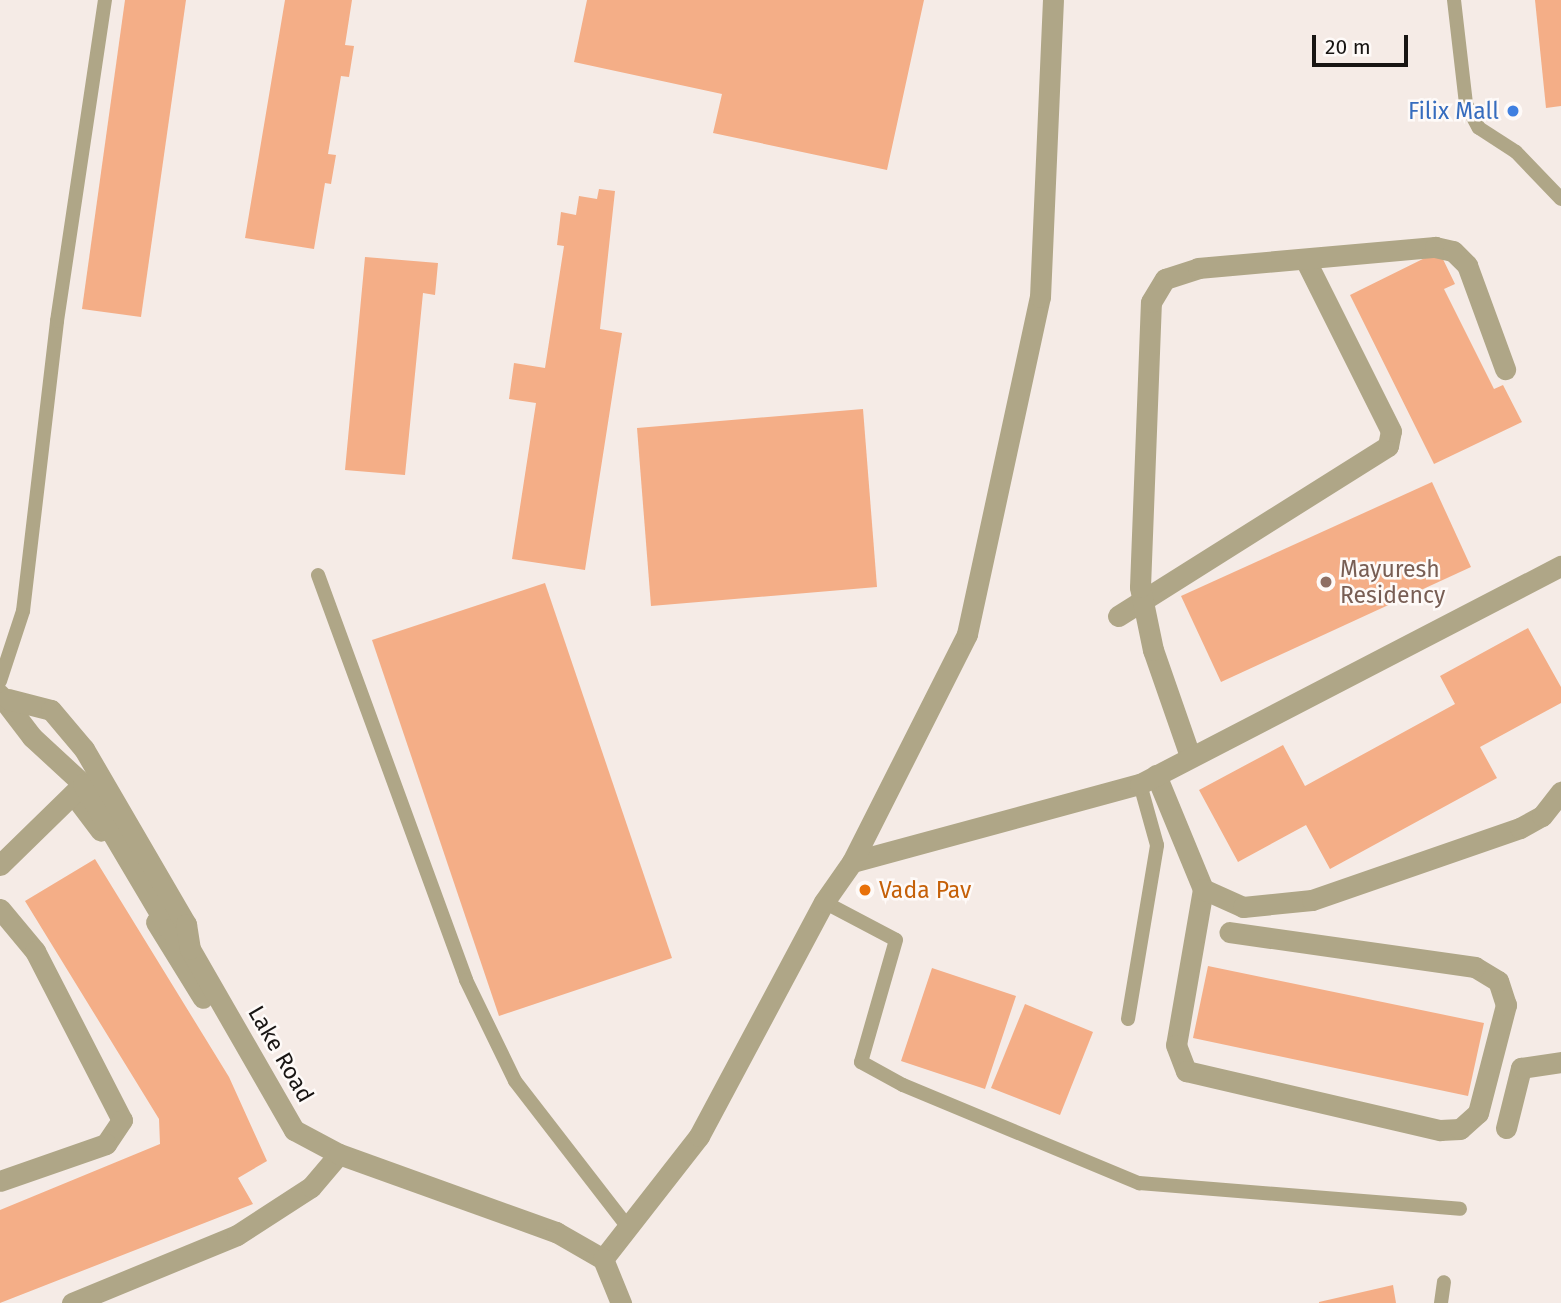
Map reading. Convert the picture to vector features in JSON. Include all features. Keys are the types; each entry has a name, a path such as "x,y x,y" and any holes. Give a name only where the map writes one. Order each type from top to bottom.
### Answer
{"street":[{"path":"621,1303 603,1259 699,1136 824,902 852,863 967,634 1040,297 1053,0"},
{"path":"1190,756 1142,600 1151,302 1165,279 1198,268 1435,247 1453,250 1466,265 1505,369"},
{"path":"1118,616 1388,446 1391,431 1305,259"},
{"path":"852,863 1148,780 1561,566"},
{"path":"0,865 87,788 96,767 51,710 3,692"},
{"path":"3,692 32,737 87,788 203,998"},
{"path":"1148,780 1203,888 1176,1045 1186,1071 1440,1130 1460,1129 1478,1112 1506,1006 1498,981 1475,967 1229,932"},
{"name":"Lake Road","path":"87,788 186,924 190,949 294,1130 339,1154 556,1232 603,1259"},
{"path":"1203,888 1243,907 1324,897 1520,828 1542,816 1561,792"},
{"path":"0,909 35,951 122,1120 106,1144 0,1181"},
{"path":"1506,1128 1521,1068 1561,1062"},
{"path":"72,1303 237,1236 311,1187 339,1154"}],"lane":[{"path":"3,692 23,611 57,321 105,0"},
{"path":"1454,0 1466,104 1479,128 1517,152 1561,199"},
{"path":"318,575 472,993 515,1081 628,1227"},
{"path":"1128,1019 1157,845 1148,780"},
{"path":"824,902 896,940 861,1062 903,1086 1139,1183 1460,1209"},
{"path":"1441,1303 1444,1282"}],"building":[{"path":"125,0 186,0 141,317 82,309"},
{"path":"285,0 352,0 345,45 354,46 349,77 341,76 328,154 336,155 331,184 325,183 314,249 245,238"},
{"path":"587,0 924,0 887,170 713,133 722,94 574,62"},
{"path":"1535,0 1561,0 1561,106 1546,108"},
{"path":"599,189 615,191 600,329 622,333 585,570 512,559 536,403 509,399 514,363 545,368 564,246 557,245 561,212 576,215 579,196 597,199"},
{"path":"1439,251 1455,284 1444,289 1494,389 1503,385 1522,422 1434,464 1350,295"},
{"path":"365,257 438,263 435,295 423,293 405,475 345,470"},
{"path":"863,409 877,587 651,606 637,428"},
{"name":"Mayuresh Residency","path":"1432,482 1471,567 1221,682 1181,596"},
{"path":"545,583 672,958 499,1016 372,640"},
{"path":"1528,628 1561,687 1561,703 1480,747 1497,778 1330,869 1306,825 1238,862 1199,790 1283,745 1305,786 1455,704 1440,676"},
{"path":"95,859 229,1077 267,1161 238,1178 253,1204 0,1303 0,1210 160,1144 159,1119 25,901"},
{"path":"1208,966 1484,1023 1468,1096 1193,1038"},
{"path":"932,968 1016,996 985,1089 901,1061"},
{"path":"1025,1004 1093,1032 1060,1115 991,1088"},
{"path":"1393,1285 1396,1303 1319,1303 1319,1302"}],"place":[{"name":"Filix Mall","path":"1513,111"},
{"name":"Mayuresh Residency","path":"1326,582"},
{"name":"Vada Pav","path":"865,890"}]}
